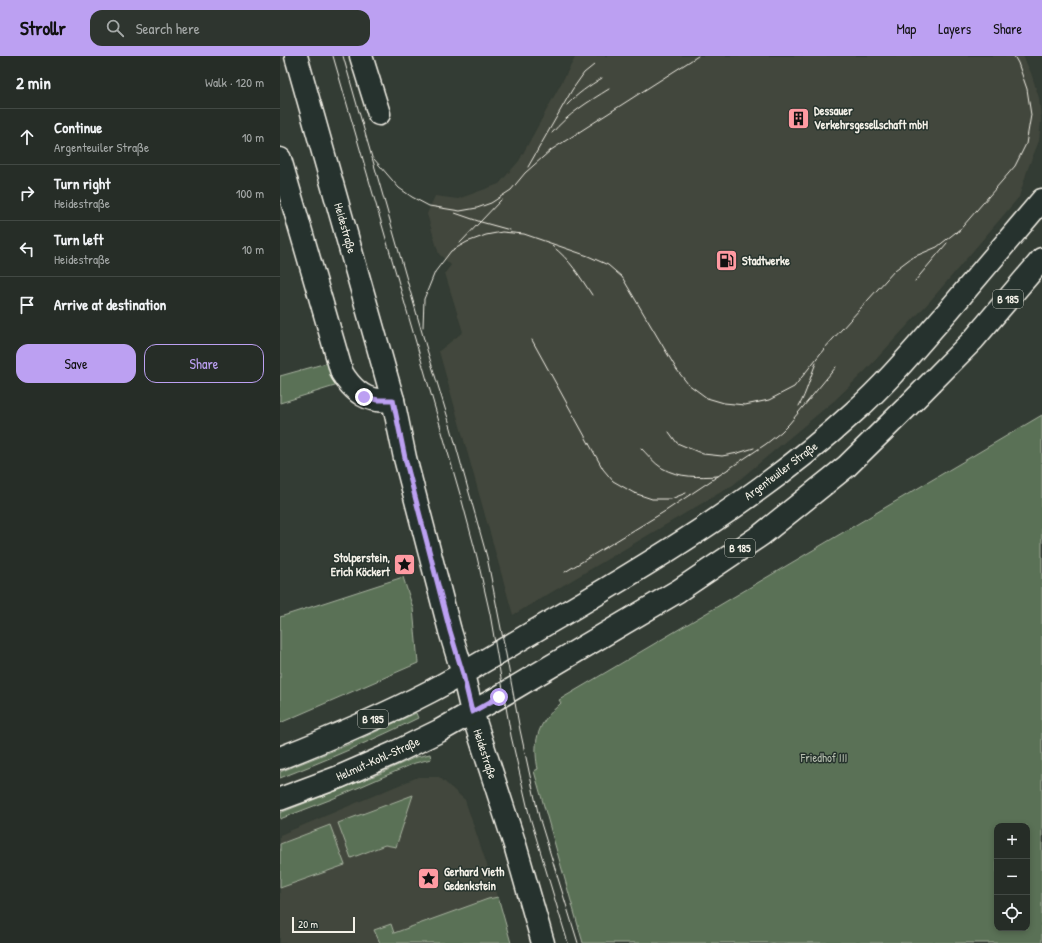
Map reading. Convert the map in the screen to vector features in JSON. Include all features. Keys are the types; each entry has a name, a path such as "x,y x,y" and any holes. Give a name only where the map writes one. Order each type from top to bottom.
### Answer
{"main road":[{"name":"Heidestraße","path":"296,56 393,400 405,458 472,712 515,845 543,943"},
{"path":"361,56 379,114"},
{"path":"280,159 342,373 349,384 364,397 378,400 393,400"},
{"name":"Argenteuiler Straße","path":"463,674 653,560 753,494 822,440 854,412 904,363 1042,200"},
{"name":"B 185","path":"472,712 678,591 761,535 847,466 974,339 1042,259"},
{"name":"B 185","path":"280,758 354,728 463,674"},
{"name":"Helmut-Kohl-Straße","path":"280,799 339,777 423,739 472,712"}],"shaded area":[{"path":"576,56 1023,56 1031,73 1039,98 1041,119 1039,141 1028,168 1019,197 931,300 866,370 835,400 733,485 513,615 439,351 463,332 445,273 451,265 439,254 427,214 435,196 458,199 499,184 519,161"},
{"path":"418,777 439,777 465,800 493,883 511,943 280,943 280,835"}],"green space":[{"path":"330,362 338,385 280,403 280,376"},
{"name":"Friedhof III","path":"1042,415 1042,943 583,943 534,771 538,769 536,742 540,729 547,717 561,703 559,700"},
{"path":"403,577 413,608 418,663 280,723 280,617"},
{"path":"416,713 418,718 367,742 280,778 280,772 347,745"},
{"path":"430,754 431,759 415,763 332,799 280,819 280,813 379,774 416,757"},
{"path":"413,795 396,847 385,845 351,858 338,823"},
{"path":"330,825 345,865 280,888 280,844"},
{"path":"498,897 511,943 380,943 374,930 391,924 394,933 488,899"}],"tram line":[{"path":"333,56 477,557 490,614 511,736 529,814 568,943"},
{"path":"343,56 487,557 520,730 539,817 578,943"},
{"path":"374,159 399,188 429,206 460,211 477,208 491,203 511,190 525,173 551,150 698,56"},
{"path":"957,233 1015,166 1026,144 1031,115 1027,89 1014,56"},
{"path":"528,167 572,90 584,73 594,65"},
{"path":"567,105 583,90 602,78"},
{"path":"552,133 572,114 609,89"},
{"path":"460,243 501,200"},
{"path":"455,213 510,230"},
{"path":"423,327 424,299 435,272 451,251 467,242 486,235 502,232 524,234 588,256 608,265 622,277 677,370 688,384 707,398 724,403 745,405 769,400 794,387 824,349 895,270 911,258 937,247 960,229"},
{"path":"915,281 947,243"},
{"path":"552,246 569,262 592,295"},
{"path":"532,340 603,469 613,481 634,493 652,499 671,499 686,493"},
{"path":"799,406 816,363"},
{"path":"565,572 667,510 766,444 789,424 836,367"},
{"path":"669,432 677,443 703,454 722,456 754,448"},
{"path":"641,448 656,464 675,474 704,477 718,476"}],"place":[{"name":"Dessauer Verkehrsgesellschaft mbH","path":"799,118"},
{"name":"Stadtwerke","path":"726,261"},
{"name":"Stolperstein, Erich Köckert","path":"405,565"},
{"name":"Gerhard Vieth Gedenkstein","path":"428,879"}],"route":[{"path":"364,397 378,400 393,400 405,458 472,712 499,697"}]}
